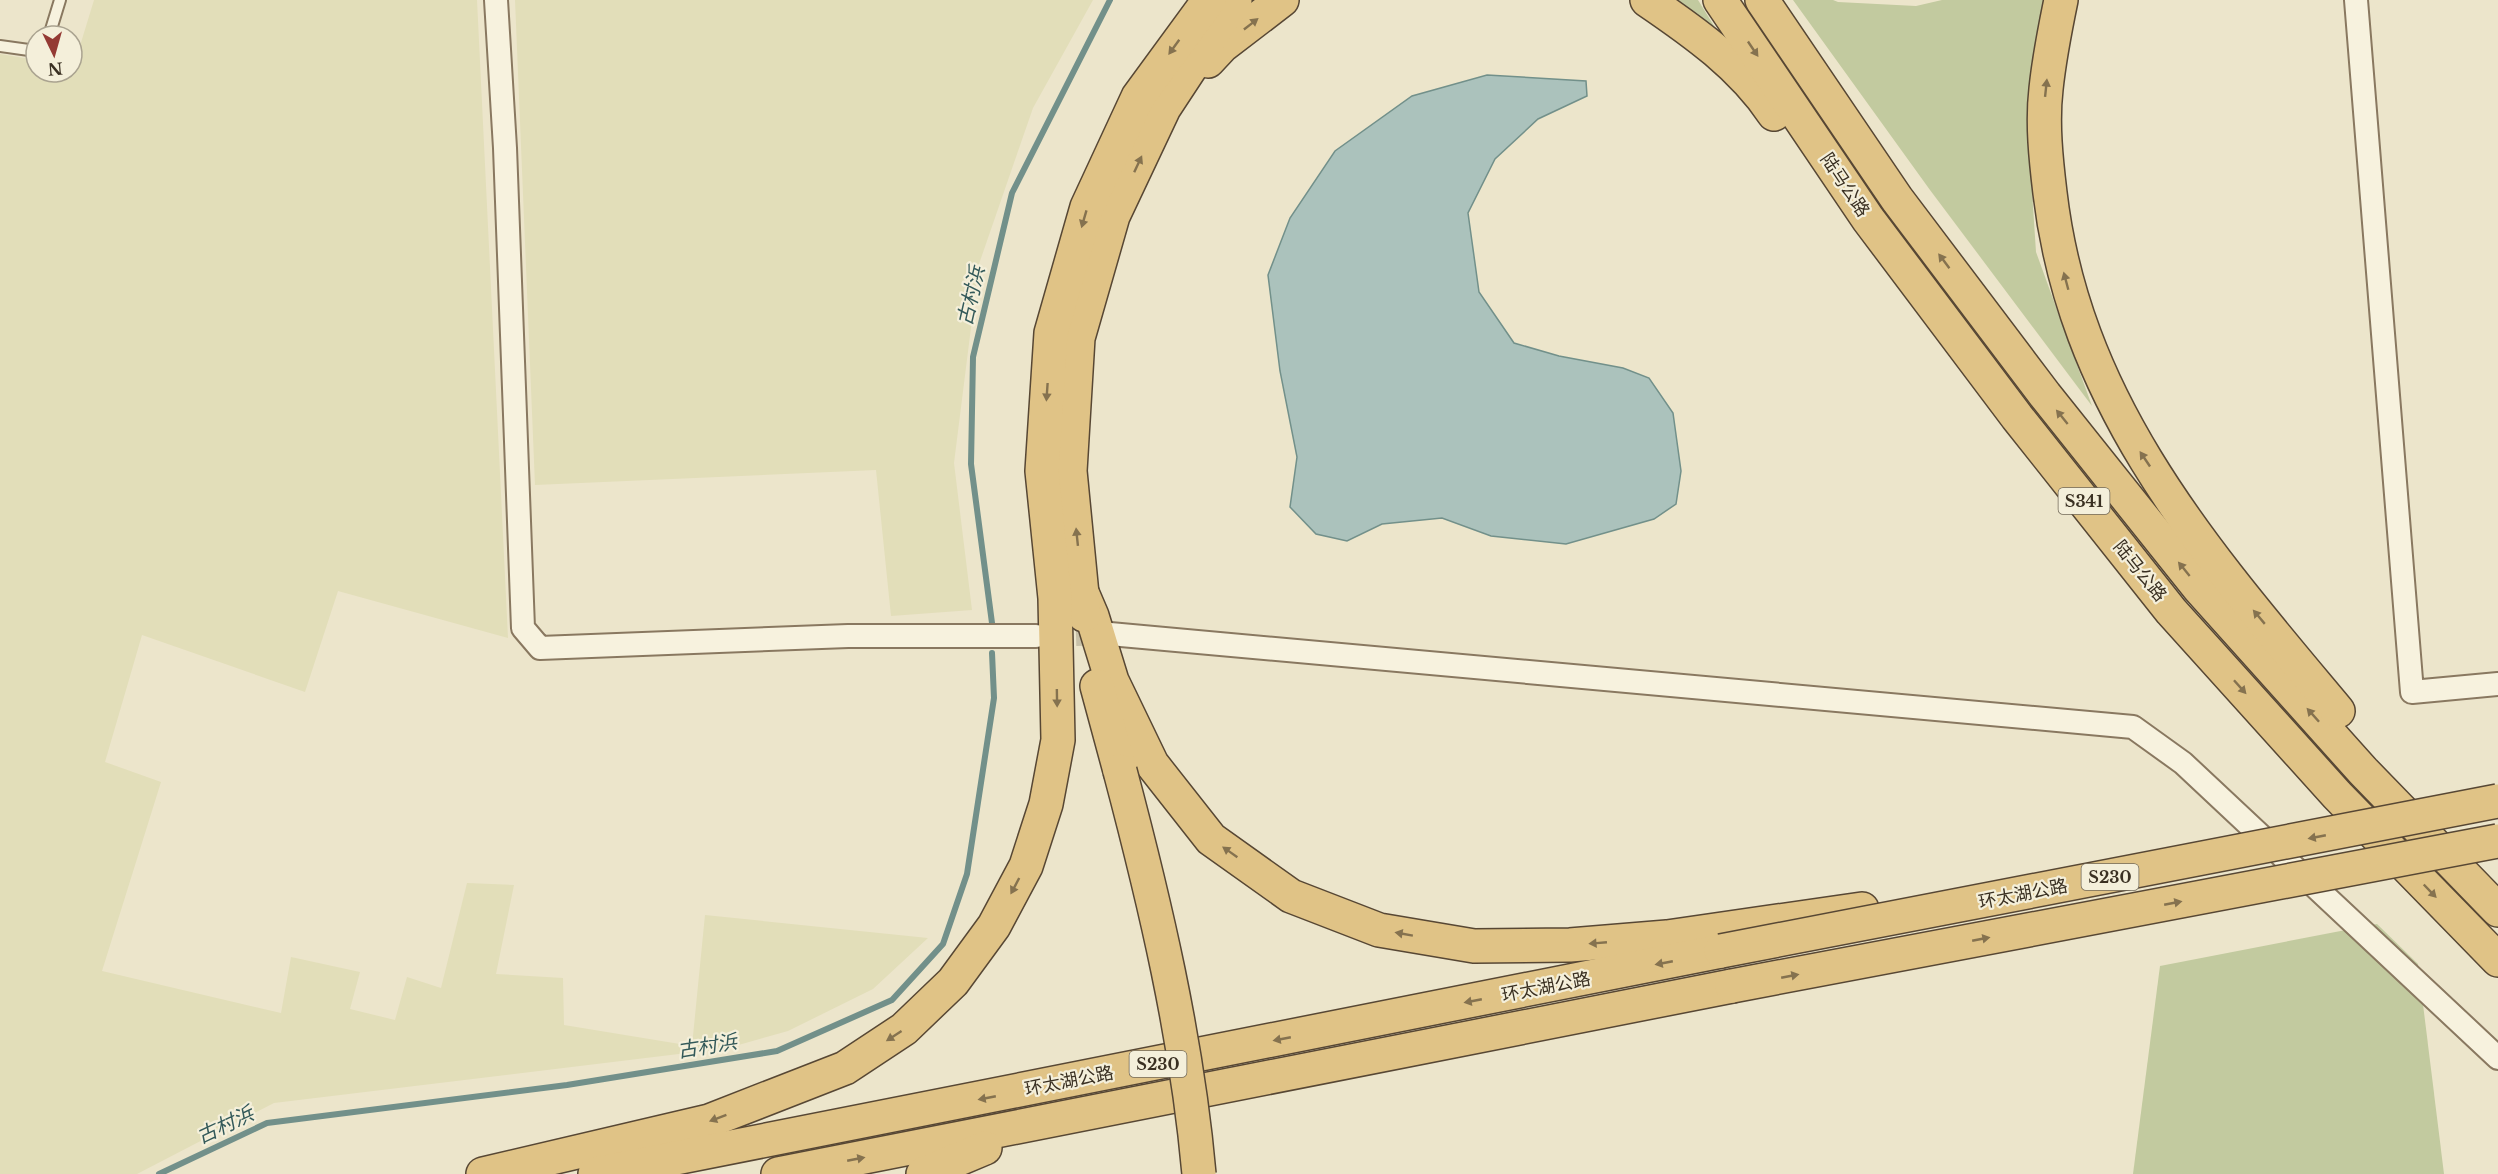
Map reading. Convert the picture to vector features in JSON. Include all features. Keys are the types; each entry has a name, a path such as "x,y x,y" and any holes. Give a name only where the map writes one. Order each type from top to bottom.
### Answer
{"highway":[{"path":"1182,1174 1176,1110 1087,642 1069,596 1042,471 1051,333 1087,207 1138,97 1209,0"},
{"path":"483,1174 709,1121 845,1068 904,1029 953,982 994,926 1026,866 1046,804 1058,740 1069,596 1070,471 1078,338 1113,216 1164,108 1235,0"},
{"path":"1164,108 1222,46 1282,0"},
{"path":"1647,0 1703,39 1763,97 1853,230 2002,428 2216,661"},
{"name":"陆马公路","path":"1720,0 1868,219 2017,417 2171,611 2337,795 2498,960"},
{"name":"陆马公路","path":"1762,0 1897,199 2045,395 2199,588 2363,771 2498,910"},
{"path":"2061,0 2045,91 2046,164 2055,240 2075,311 2102,380 2137,448 2220,570 2498,904"},
{"path":"1069,596 1092,616 1112,681 1152,764 1211,839 1291,896 1379,930 1474,946 1570,945 1667,937 1720,940"},
{"path":"1112,774 1154,905 1193,1108 1199,1174"},
{"name":"环太湖公路","path":"595,1174 1720,940 2138,872 2498,801"},
{"name":"环太湖公路","path":"778,1174 1573,1016 2498,841"},
{"path":"923,1174 968,1153 1019,1137 1296,1082 1573,1016"}],"street":[{"path":"496,0 505,148 523,628 540,648 848,636 1036,636"},
{"path":"2356,0 2412,692 2498,684"},
{"path":"1110,634 2133,727 2183,764 2498,1058"}],"lane":[{"path":"53,24 60,0"},
{"path":"0,46 24,49"}],"shaded area":[{"path":"94,0 477,0 508,638 338,591 305,692 142,635 105,762 161,782 102,971 281,1013 291,957 360,972 350,1009 395,1020 407,977 441,988 467,883 514,885 496,974 563,978 564,1025 692,1046 705,915 928,938 873,989 788,1031 728,1048 274,1103 137,1174 0,1174 0,54 24,58 24,84 84,84 84,33"},
{"path":"515,0 1093,0 1033,108 979,264 954,463 972,610 891,616 876,470 535,485"}],"green space":[{"path":"1675,0 1698,0 1719,34"},
{"path":"1793,0 1833,0 1916,6 1942,0 2045,0 2035,47 2029,146 2036,252 2092,406 1930,190"},
{"path":"2377,924 2418,964 2444,1174 2133,1174 2160,966"}],"water":[{"path":"1487,75 1586,81 1587,96 1538,119 1495,159 1468,213 1479,292 1514,343 1559,356 1623,368 1649,378 1673,413 1681,471 1676,504 1654,519 1566,544 1491,536 1442,518 1382,524 1347,541 1316,534 1290,507 1297,457 1280,371 1268,275 1290,218 1335,151 1412,96"}],"waterway":[{"name":"古村浜","path":"992,623 971,464 973,357 1012,193 1110,0"},
{"name":"古村浜","path":"159,1174 267,1123 567,1085 777,1051 892,1000 943,944 967,874 994,698 992,653"}],"tunnel":[{"path":"1043,636 1110,634"}]}
